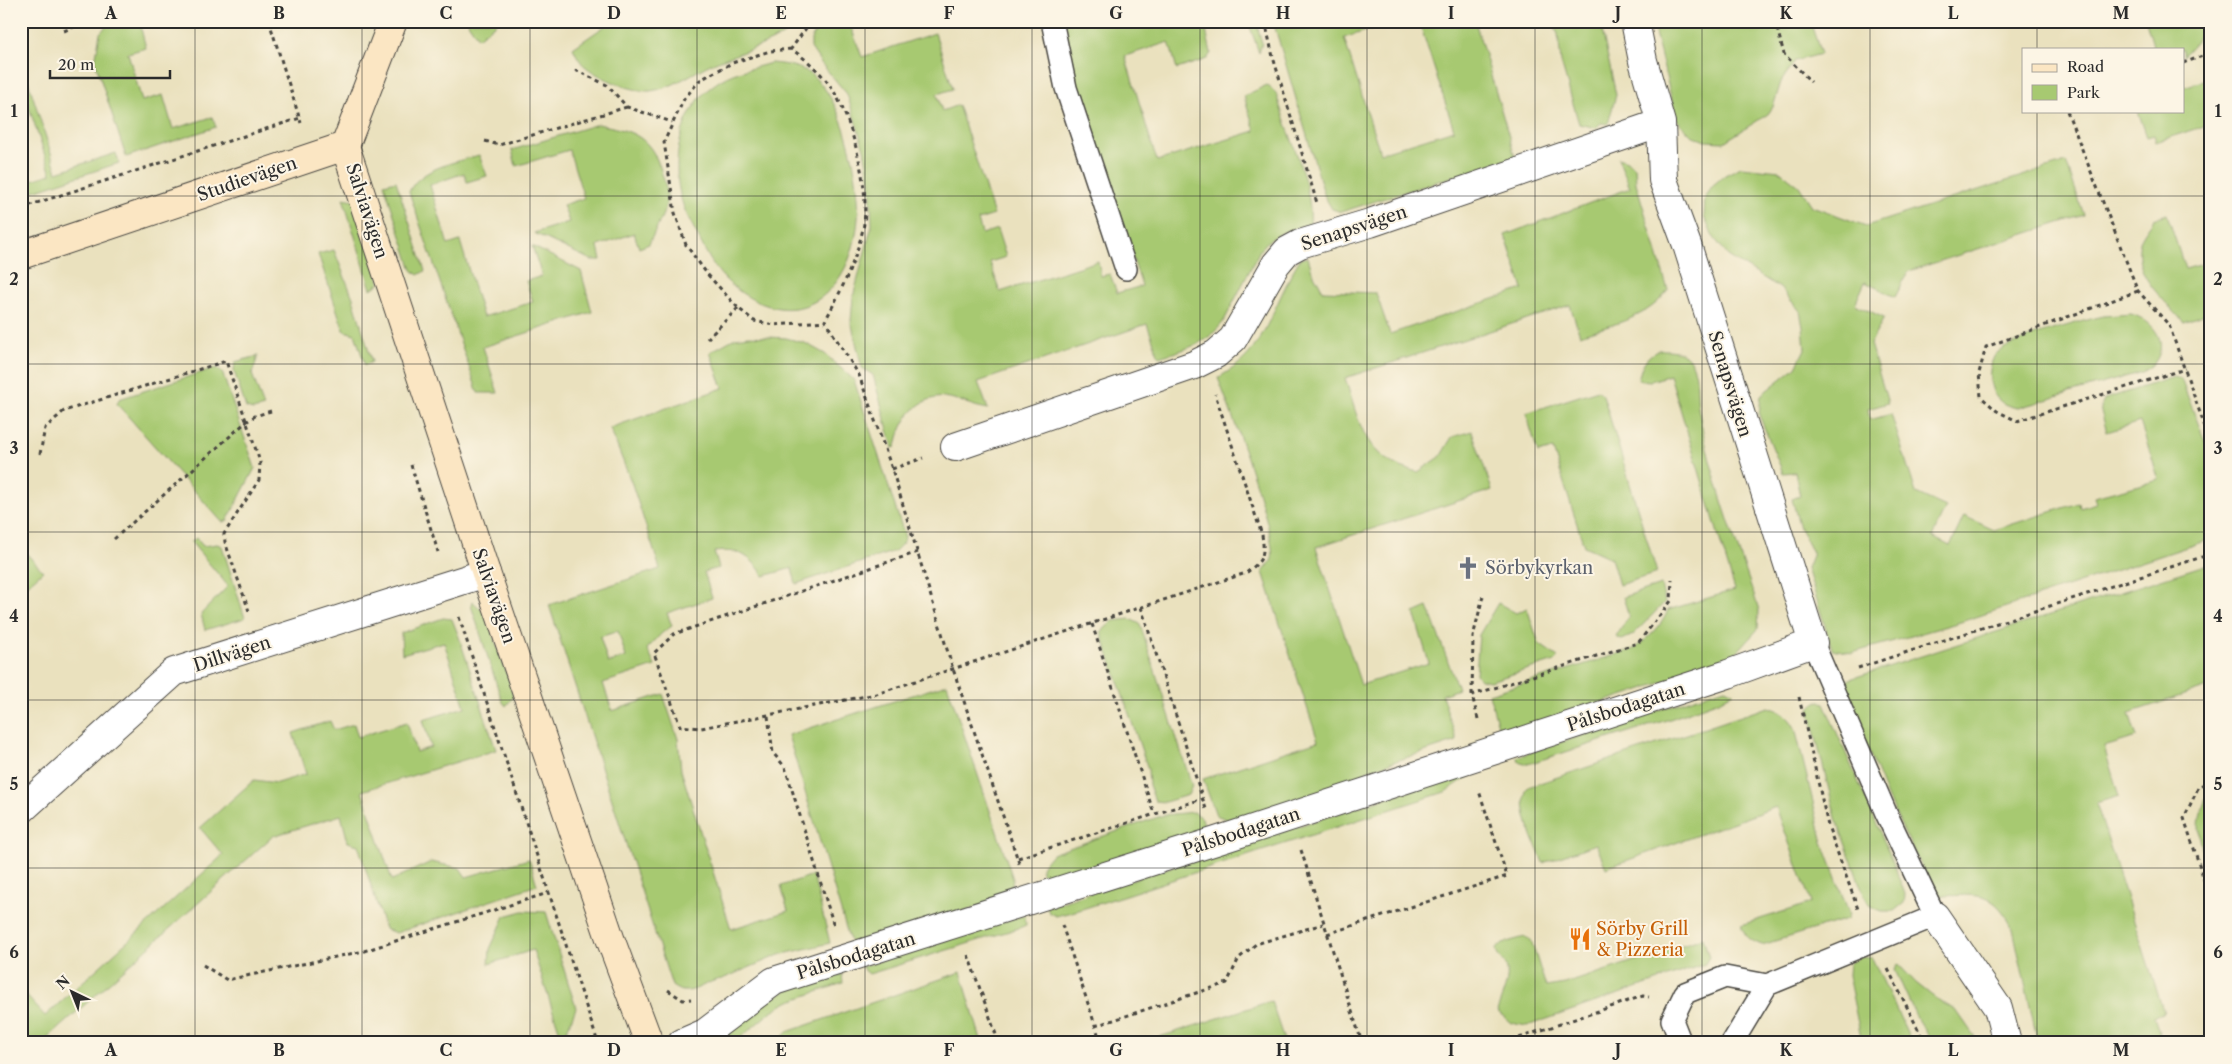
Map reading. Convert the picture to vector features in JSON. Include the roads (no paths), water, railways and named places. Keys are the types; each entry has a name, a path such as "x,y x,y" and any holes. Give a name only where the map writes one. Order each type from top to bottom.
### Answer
{"street":[{"path":"345,146 393,21"},
{"name":"Senapsvägen","path":"1635,21 1643,61 1661,123 1663,180 1687,245 1813,643"},
{"name":"Senapsvägen","path":"955,446 1204,360 1216,354 1233,339 1276,264 1287,251 1300,244 1379,220 1661,123"},
{"name":"Studievägen","path":"21,255 345,146"},
{"name":"Salviavägen","path":"345,146 486,573 611,941 649,1043"},
{"name":"Dillvägen","path":"21,810 174,672 486,573"},
{"name":"Pålsbodagatan","path":"682,1043 705,1034 774,981 846,960 1216,841 1728,674 1813,643"},
{"path":"1935,916 1998,1008 2008,1043"}],"lane":[{"path":"1052,21 1066,88 1126,269"},
{"path":"1681,1043 1672,1020 1685,993 1725,977 1767,985 1935,916 1886,813 1813,643"},
{"path":"1732,1043 1767,985"}],"place":[{"name":"Sörbykyrkan","path":"1468,568"},
{"name":"Sörby Grill & Pizzeria","path":"1580,939"}]}
